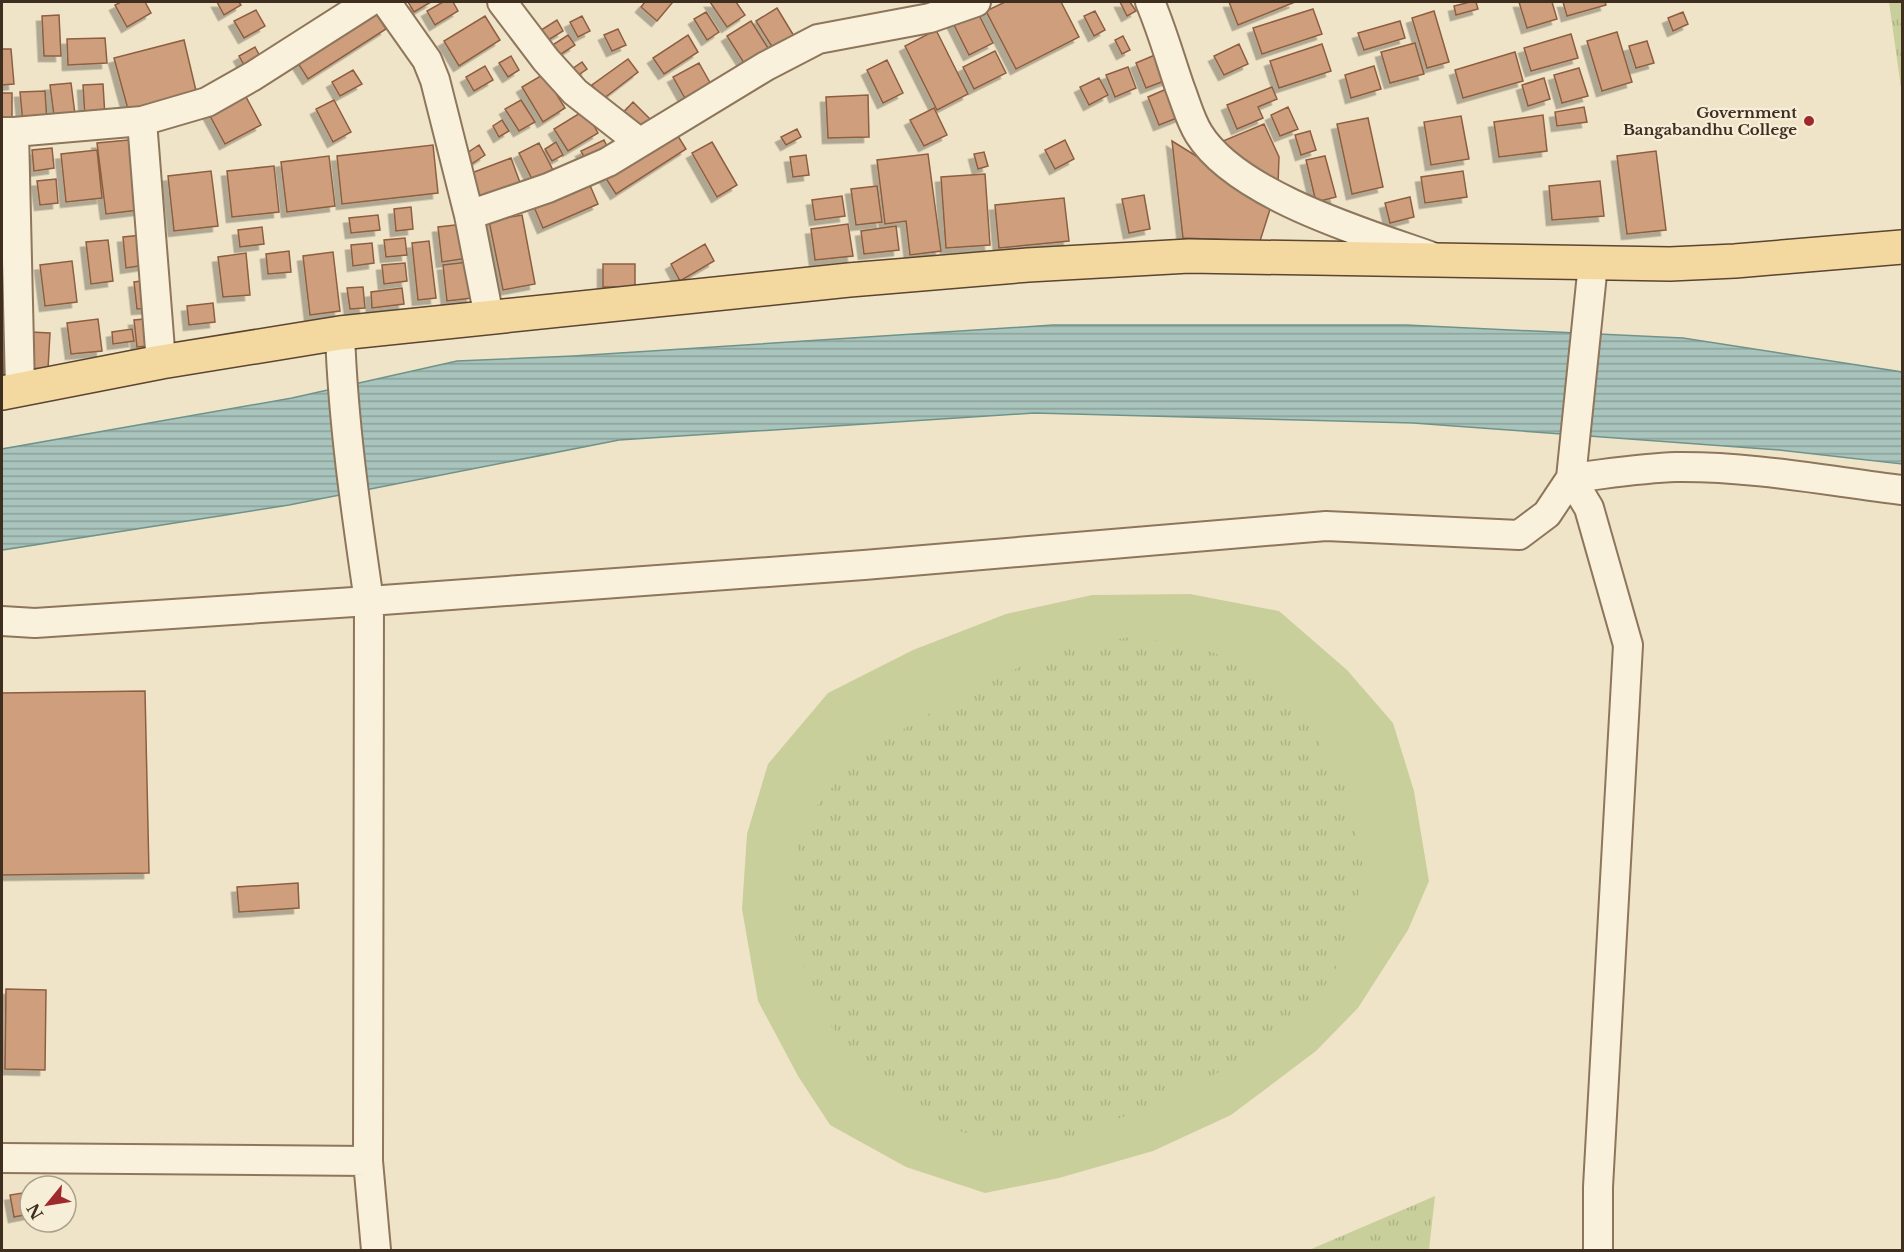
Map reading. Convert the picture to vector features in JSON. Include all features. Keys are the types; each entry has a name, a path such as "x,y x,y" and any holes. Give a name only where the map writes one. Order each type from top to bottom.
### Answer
{"main road":[{"path":"10,391 161,362 340,333 849,280 1028,265 1189,256 1670,264 1902,247"}],"street":[{"path":"10,391 8,132 142,121 207,102 253,76 369,2"},
{"path":"386,2 428,60 435,80 469,215 489,317"},
{"path":"502,2 546,60 575,92 639,142"},
{"path":"469,215 548,188 608,162 766,66 818,39 930,18 976,2"},
{"path":"1150,2 1191,121 1207,145 1225,163 1251,181 1286,200 1344,226 1440,259"},
{"path":"142,121 161,362"},
{"path":"2,621 35,623 369,602 876,564 1326,526 1520,535 1547,514 1572,469 1591,302 1593,264"},
{"path":"340,333 342,378 356,510 369,602 368,1161 375,1251"},
{"path":"1572,469 1638,470 1675,467 1734,469 1902,490"},
{"path":"1572,469 1589,508 1628,645 1598,1187 1598,1251"},
{"path":"2,1158 368,1161"}],"green space":[{"path":"1889,2 1902,2 1902,95"},
{"path":"1190,594 1279,611 1347,670 1393,723 1414,791 1429,881 1408,930 1358,1008 1316,1051 1231,1115 1153,1151 1059,1178 985,1193 906,1167 830,1125 798,1076 758,1001 742,909 747,834 768,764 828,693 913,650 1006,614 1092,595"},
{"path":"1136,636 1212,652 1270,676 1309,725 1346,788 1364,870 1344,956 1301,1022 1242,1061 1148,1107 1070,1138 995,1142 916,1118 858,1071 812,994 786,906 803,822 858,756 956,698 1052,651"},
{"path":"1435,1196 1429,1250 1309,1250"}],"water":[{"path":"1053,325 1406,325 1683,338 1902,372 1902,464 1779,450 1413,423 1034,413 619,440 289,505 2,550 2,449 292,398 457,361 573,356"}],"building":[{"path":"121,2 145,2 151,13 127,27 115,5"},
{"path":"217,2 239,2 241,5 224,15"},
{"path":"408,2 431,2 414,12"},
{"path":"443,2 453,2 458,11 435,25 427,11"},
{"path":"645,2 672,3 657,21 641,7"},
{"path":"710,2 736,2 745,15 727,27"},
{"path":"1005,2 1061,2 1079,37 1016,69 986,11"},
{"path":"1120,2 1130,2 1136,11 1127,16"},
{"path":"1229,2 1295,2 1238,25"},
{"path":"1476,2 1478,9 1456,15 1454,6"},
{"path":"1519,2 1552,2 1557,19 1527,28"},
{"path":"1563,2 1605,2 1606,5 1567,16"},
{"path":"777,8 797,41 776,53 756,21"},
{"path":"976,9 993,43 969,55 952,21"},
{"path":"1313,9 1322,34 1262,54 1253,28"},
{"path":"256,10 265,26 244,38 234,21"},
{"path":"374,10 386,29 308,79 296,60"},
{"path":"1095,11 1105,30 1094,36 1084,16"},
{"path":"1434,11 1449,62 1427,68 1412,18"},
{"path":"706,12 719,32 707,40 694,19"},
{"path":"1683,12 1688,24 1673,31 1668,18"},
{"path":"59,15 61,56 44,56 42,16"},
{"path":"485,16 500,40 459,66 444,41"},
{"path":"582,16 590,31 578,37 570,22"},
{"path":"557,20 563,31 545,42 538,32"},
{"path":"751,21 773,56 749,71 727,36"},
{"path":"1400,21 1405,38 1364,50 1358,33"},
{"path":"618,29 626,45 612,51 604,35"},
{"path":"936,30 968,94 937,110 905,46"},
{"path":"1617,32 1632,82 1602,91 1587,41"},
{"path":"1571,34 1578,58 1531,71 1524,48"},
{"path":"568,35 575,45 555,58 548,48"},
{"path":"688,35 698,52 664,74 653,58"},
{"path":"1123,36 1130,50 1122,54 1115,40"},
{"path":"105,38 107,63 68,65 67,39"},
{"path":"184,40 197,95 129,113 114,58"},
{"path":"1647,41 1654,63 1636,68 1629,46"},
{"path":"1415,43 1424,74 1390,83 1381,52"},
{"path":"1239,44 1248,64 1224,75 1214,56"},
{"path":"1322,44 1331,71 1279,88 1270,61"},
{"path":"255,47 263,62 247,70 239,56"},
{"path":"2,49 11,49 14,84 2,85"},
{"path":"995,51 1006,73 974,89 963,67"},
{"path":"1162,52 1172,78 1146,88 1136,63"},
{"path":"1515,52 1523,81 1463,98 1455,70"},
{"path":"511,56 519,70 508,77 499,63"},
{"path":"628,59 638,72 603,99 592,85"},
{"path":"887,60 903,93 883,103 867,70"},
{"path":"582,62 587,69 577,76 572,69"},
{"path":"699,63 713,88 687,102 673,77"},
{"path":"485,66 493,80 474,91 466,77"},
{"path":"1374,66 1381,89 1351,98 1345,75"},
{"path":"1128,67 1136,88 1115,97 1106,75"},
{"path":"1579,68 1588,96 1562,103 1554,75"},
{"path":"353,70 362,84 340,96 332,82"},
{"path":"544,74 565,108 543,122 522,87"},
{"path":"1099,78 1108,95 1089,105 1080,87"},
{"path":"1544,78 1550,99 1528,106 1522,85"},
{"path":"71,83 76,122 55,124 50,85"},
{"path":"103,84 105,117 85,118 83,85"},
{"path":"1171,87 1182,116 1159,125 1148,97"},
{"path":"1272,87 1277,99 1258,107 1263,118 1237,129 1227,105"},
{"path":"45,91 47,122 23,124 20,92"},
{"path":"2,93 12,93 12,122 2,122"},
{"path":"245,95 261,125 225,144 209,114"},
{"path":"868,95 869,137 828,138 826,97"},
{"path":"334,100 351,132 333,142 316,109"},
{"path":"521,100 535,122 519,131 505,109"},
{"path":"633,102 653,122 639,136 619,117"},
{"path":"1288,107 1298,129 1280,136 1271,115"},
{"path":"1584,107 1587,122 1557,126 1555,112"},
{"path":"934,108 947,135 924,146 910,120"},
{"path":"585,110 598,133 568,151 554,129"},
{"path":"1543,115 1547,151 1499,157 1494,122"},
{"path":"1461,116 1469,159 1431,165 1424,122"},
{"path":"1368,118 1383,187 1352,194 1337,124"},
{"path":"502,120 509,131 499,137 493,126"},
{"path":"1264,124 1279,157 1278,185 1234,157 1223,141"},
{"path":"797,129 801,137 786,145 781,137"},
{"path":"1310,131 1316,150 1301,155 1295,135"},
{"path":"676,133 686,149 616,194 605,177"},
{"path":"139,139 147,209 106,214 97,143"},
{"path":"604,140 610,153 588,164 581,151"},
{"path":"1065,140 1074,159 1055,169 1045,150"},
{"path":"1172,141 1272,203 1260,241 1183,238"},
{"path":"556,142 563,155 552,161 545,149"},
{"path":"712,142 737,185 717,197 692,153"},
{"path":"539,143 556,176 536,187 519,153"},
{"path":"433,145 438,193 342,204 337,156"},
{"path":"479,145 485,155 470,165 464,155"},
{"path":"52,148 54,168 34,171 32,150"},
{"path":"97,150 102,198 66,202 61,154"},
{"path":"1656,151 1666,230 1627,234 1617,156"},
{"path":"984,152 988,166 978,169 974,154"},
{"path":"928,154 941,251 910,255 906,221 885,224 877,160"},
{"path":"806,155 809,175 793,177 790,157"},
{"path":"329,156 335,206 287,212 281,162"},
{"path":"1325,156 1336,197 1316,202 1306,160"},
{"path":"511,158 522,188 480,203 469,174"},
{"path":"274,166 279,212 232,217 227,171"},
{"path":"211,171 218,226 174,231 168,176"},
{"path":"1463,171 1467,197 1425,203 1421,177"},
{"path":"985,174 990,245 946,248 941,177"},
{"path":"56,179 58,203 40,205 37,181"},
{"path":"1600,181 1604,216 1552,220 1549,186"},
{"path":"589,183 598,204 543,228 534,207"},
{"path":"877,186 882,222 856,225 851,189"},
{"path":"1144,195 1150,229 1129,233 1122,199"},
{"path":"842,196 845,216 815,220 812,200"},
{"path":"1410,197 1414,217 1390,223 1385,203"},
{"path":"1064,198 1069,241 999,248 995,205"},
{"path":"411,207 413,229 396,231 394,209"},
{"path":"378,215 380,230 351,233 349,218"},
{"path":"522,215 535,284 503,290 489,221"},
{"path":"464,224 468,258 442,262 438,227"},
{"path":"848,224 853,256 815,260 811,229"},
{"path":"896,226 899,250 864,254 861,231"},
{"path":"262,227 264,244 240,247 238,230"},
{"path":"142,235 145,265 126,268 123,237"},
{"path":"405,238 407,255 386,257 384,240"},
{"path":"108,240 113,281 91,284 86,242"},
{"path":"429,241 436,298 418,300 412,243"},
{"path":"372,243 374,263 353,266 351,245"},
{"path":"705,244 714,261 680,281 671,264"},
{"path":"289,251 291,272 268,274 266,254"},
{"path":"333,252 340,311 310,315 303,256"},
{"path":"246,253 250,295 223,297 218,257"},
{"path":"72,261 77,302 45,306 40,265"},
{"path":"468,262 472,298 447,301 443,265"},
{"path":"405,263 407,281 384,284 382,265"},
{"path":"603,264 635,264 635,287 603,287"},
{"path":"149,280 153,308 137,309 134,282"},
{"path":"363,287 365,308 350,309 347,288"},
{"path":"402,288 404,304 372,308 371,292"},
{"path":"213,303 215,322 189,325 187,306"},
{"path":"155,318 158,345 137,347 134,320"},
{"path":"98,319 102,351 71,354 67,323"},
{"path":"132,329 134,341 113,344 112,332"},
{"path":"30,332 50,333 48,369 28,368"},
{"path":"2,337 5,338 3,382 2,382"},
{"path":"145,691 149,873 2,875 2,693"},
{"path":"298,883 299,908 239,912 237,887"},
{"path":"6,989 46,990 45,1070 5,1069"},
{"path":"18,1194 18,1216 14,1217 10,1195"}],"place":[{"name":"Government Bangabandhu College","path":"1809,121"}]}
